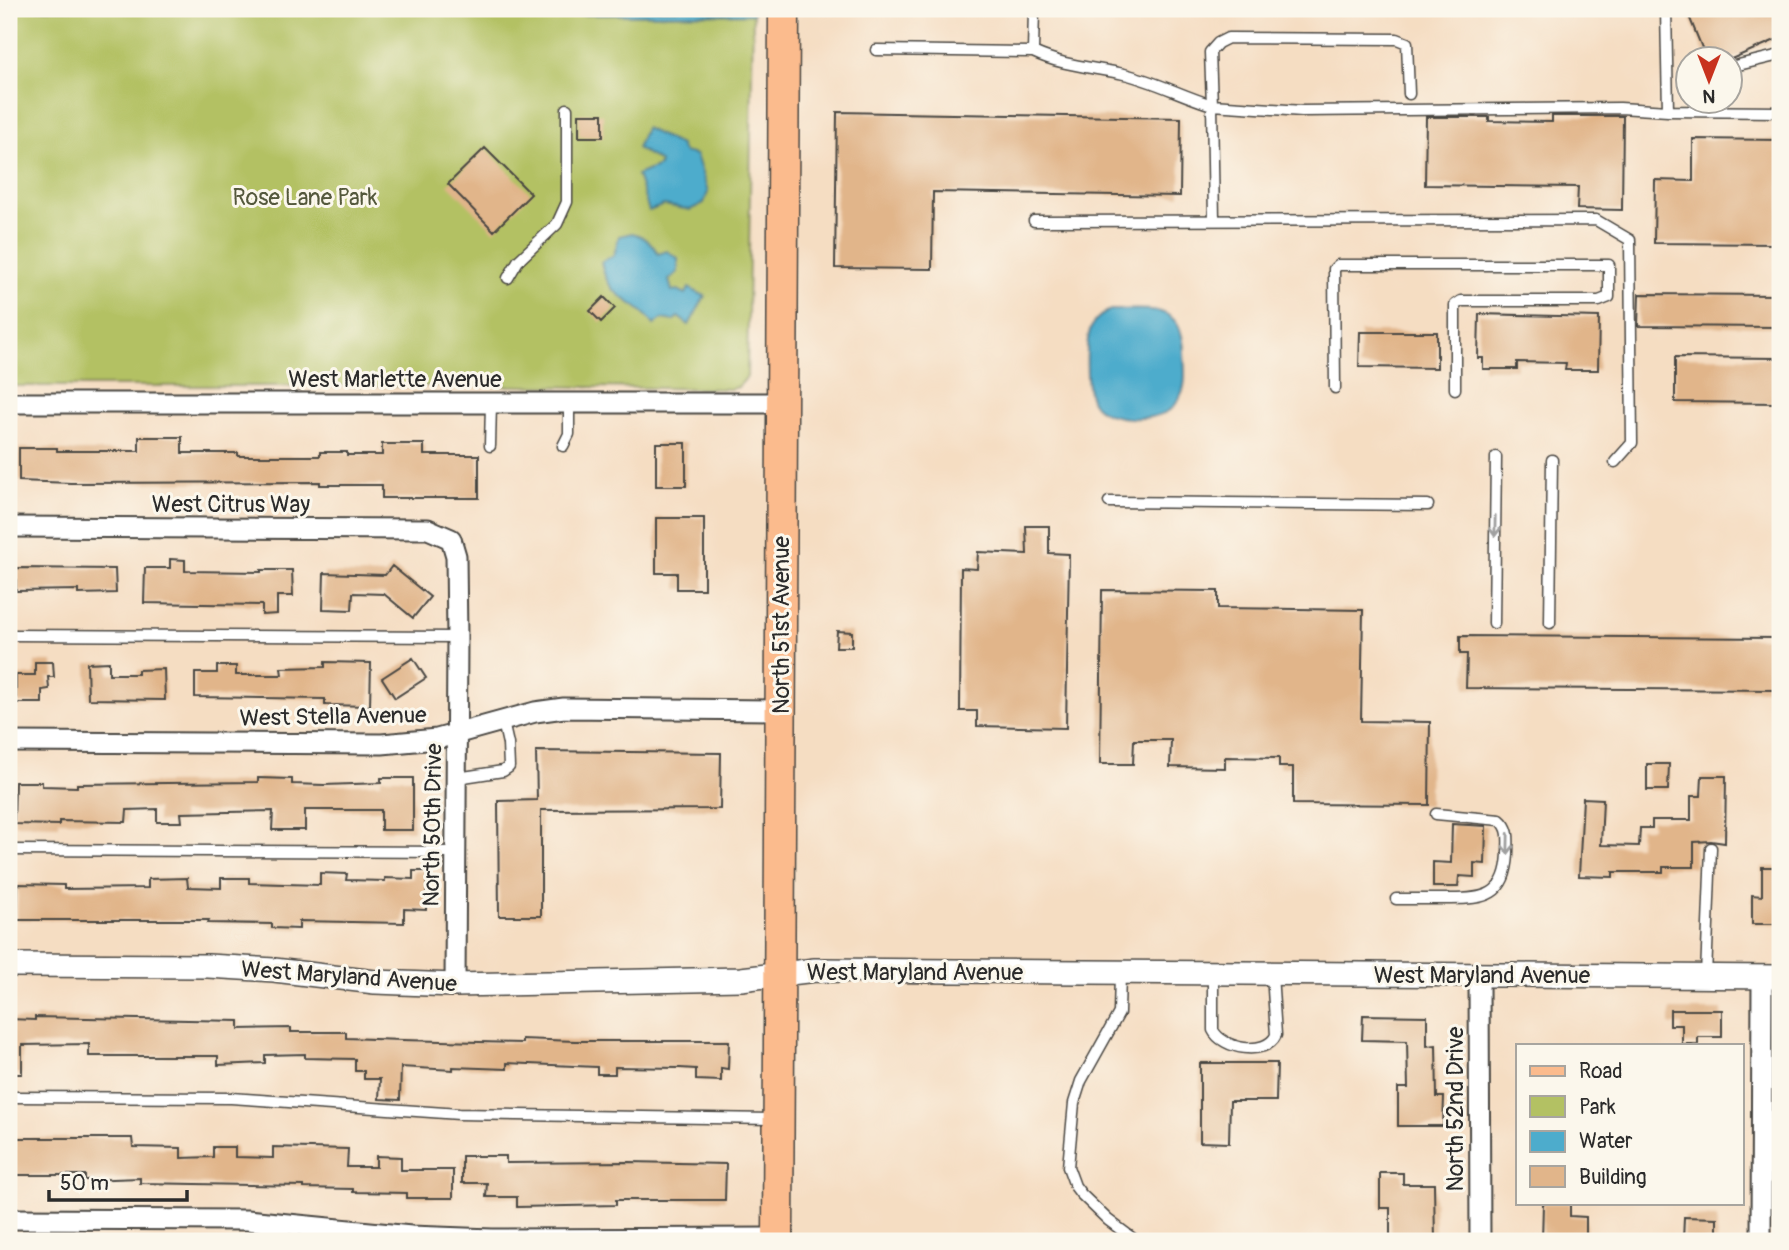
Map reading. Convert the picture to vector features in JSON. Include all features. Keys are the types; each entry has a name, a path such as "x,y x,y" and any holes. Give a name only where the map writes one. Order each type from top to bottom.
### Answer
{"main road":[{"name":"North 51st Avenue","path":"778,1240 784,9"}],"street":[{"name":"West Marlette Avenue","path":"9,403 781,403"},
{"name":"West Citrus Way","path":"9,527 428,529 451,539"},
{"name":"North 50th Drive","path":"451,539 456,556 457,637 455,985"},
{"name":"West Stella Avenue","path":"9,742 382,744 437,739 535,712 564,708 780,710"},
{"name":"West Maryland Avenue","path":"9,965 208,966 274,970 375,982 455,985 741,979 815,970 1771,977"},
{"name":"North 52nd Drive","path":"1479,976 1480,1241"},
{"path":"1761,1241 1771,977"},
{"path":"9,1219 247,1220 411,1236 492,1239 778,1240"}],"lane":[{"path":"1033,52 1034,9"},
{"path":"1666,9 1668,111"},
{"path":"1214,220 1210,52 1218,43 1228,38 1397,39 1407,43 1409,51 1409,94"},
{"path":"876,50 1033,52 1053,61 1160,84 1188,98 1212,105 1302,111 1674,110"},
{"path":"1744,64 1780,55"},
{"path":"508,278 518,261 557,224 567,202 567,109"},
{"path":"1744,109 1780,112"},
{"path":"1034,221 1596,220 1630,240 1632,443 1615,462"},
{"path":"1335,388 1334,269 1338,265 1609,265 1609,297 1599,301 1461,301 1455,305 1455,389"},
{"path":"490,446 491,403"},
{"path":"563,446 569,434 569,403"},
{"path":"1494,623 1496,457"},
{"path":"1550,623 1552,460"},
{"path":"1109,502 1428,505"},
{"path":"9,635 457,637"},
{"path":"457,778 503,771 509,766 503,722"},
{"path":"1395,899 1477,899 1491,894 1500,885 1507,868 1506,824 1500,820 1436,814"},
{"path":"1706,976 1711,848"},
{"path":"9,850 456,852"},
{"path":"1120,972 1119,1013 1081,1081 1074,1103 1068,1167 1075,1186 1082,1194 1108,1220 1136,1241"},
{"path":"1213,973 1213,1030 1216,1036 1238,1047 1249,1048 1268,1044 1276,1035 1272,974"},
{"path":"9,1097 231,1098 460,1114 779,1119"}],"green space":[{"name":"Rose Lane Park","path":"9,9 566,9 566,15 753,14 747,377 738,387 731,389 9,386"}],"water":[{"path":"566,9 753,9 753,14 566,15"},
{"path":"645,128 680,145 683,152 696,155 708,192 704,203 690,210 664,205 649,211 637,175 659,166 660,162 637,148"},
{"path":"632,233 647,240 658,254 667,251 678,258 678,272 669,280 672,291 678,290 686,294 689,288 705,296 689,325 678,317 673,321 662,319 654,325 610,285 601,262 614,255 619,236"},
{"path":"1110,310 1161,312 1178,324 1184,352 1185,381 1179,399 1168,411 1150,417 1128,418 1107,413 1093,403 1087,377 1089,334 1094,322"}],"building":[{"path":"1686,9 1780,9 1780,38 1744,54 1744,46 1701,46"},
{"path":"837,112 1181,118 1180,196 933,192 932,269 835,268"},
{"path":"579,114 603,114 603,137 579,137"},
{"path":"1552,116 1623,116 1622,210 1577,209 1578,187 1425,185 1426,117 1489,117 1489,121 1552,122"},
{"path":"1693,139 1780,140 1780,244 1654,243 1655,180 1693,181"},
{"path":"485,148 531,194 494,231 448,184"},
{"path":"1639,294 1780,295 1780,327 1638,326"},
{"path":"604,297 615,308 601,322 590,311"},
{"path":"1479,314 1599,317 1598,370 1565,370 1566,363 1517,362 1517,369 1483,369 1483,358 1478,358"},
{"path":"1360,332 1437,332 1437,368 1359,367"},
{"path":"1675,357 1780,358 1780,403 1675,402"},
{"path":"139,437 182,437 182,453 238,453 238,456 320,456 320,452 382,455 382,444 424,444 424,455 479,455 479,498 382,498 382,485 320,485 320,482 19,481 19,448 139,451"},
{"path":"656,443 686,443 686,486 656,486"},
{"path":"656,518 704,518 704,589 677,589 677,573 656,573"},
{"path":"1026,526 1049,526 1049,553 1069,554 1066,728 977,726 977,711 960,711 961,568 977,569 978,552 1027,554"},
{"path":"170,559 185,560 185,571 292,570 293,596 277,596 277,614 262,615 262,605 144,603 145,568 170,568"},
{"path":"392,566 430,597 413,618 384,594 353,593 352,610 323,609 324,573 385,575"},
{"path":"16,568 115,569 116,593 78,594 78,590 16,591"},
{"path":"1102,590 1218,591 1218,608 1363,610 1361,721 1430,722 1429,805 1293,804 1293,767 1279,767 1279,758 1225,757 1225,768 1170,767 1171,740 1134,740 1133,764 1100,764"},
{"path":"837,631 852,632 852,647 836,647"},
{"path":"1460,636 1780,638 1780,690 1466,688 1467,654 1460,654"},
{"path":"413,658 426,678 395,698 382,678"},
{"path":"35,662 53,662 54,677 48,677 49,689 42,690 42,703 16,703 16,675 35,675"},
{"path":"109,662 109,674 138,674 138,670 164,669 165,700 88,699 87,663"},
{"path":"325,662 371,663 370,706 325,705 325,699 195,697 195,673 217,673 217,666 236,666 236,675 282,675 281,668 325,667"},
{"path":"536,751 721,753 720,809 541,810 541,916 499,916 498,801 537,800"},
{"path":"1647,764 1669,764 1668,790 1647,790"},
{"path":"1702,776 1726,776 1725,843 1694,842 1694,867 1663,867 1663,872 1613,872 1613,877 1579,876 1583,798 1603,799 1601,845 1639,846 1640,828 1652,828 1652,820 1691,820 1691,796 1701,796"},
{"path":"258,778 292,779 292,784 324,785 381,783 381,778 413,778 413,830 381,830 381,810 305,810 305,830 272,830 273,811 181,813 182,822 157,822 157,809 127,810 126,822 59,821 59,825 14,824 15,782 42,782 42,786 77,787 77,784 258,782"},
{"path":"1452,824 1486,826 1485,864 1474,863 1474,877 1459,876 1458,887 1433,887 1433,862 1451,863"},
{"path":"1762,867 1780,867 1780,924 1752,924 1752,895 1762,896"},
{"path":"413,871 427,871 426,910 404,909 404,923 299,921 299,929 272,928 272,924 208,923 209,920 17,920 18,884 64,885 64,889 148,888 148,879 187,878 188,887 221,888 221,878 249,878 249,883 320,885 320,873 347,874 346,880 385,881 385,878 413,879"},
{"path":"1670,1010 1722,1010 1722,1037 1698,1037 1698,1044 1682,1044 1682,1025 1670,1025"},
{"path":"1363,1015 1427,1016 1427,1046 1436,1045 1437,1097 1444,1097 1443,1126 1398,1126 1398,1088 1408,1088 1407,1041 1362,1040"},
{"path":"35,1017 239,1021 239,1029 291,1028 291,1032 346,1032 346,1038 402,1040 522,1043 522,1039 729,1041 728,1069 721,1068 721,1081 696,1080 696,1069 680,1068 615,1067 615,1074 597,1074 597,1067 507,1063 507,1069 401,1067 400,1100 379,1099 380,1079 364,1079 364,1071 355,1071 355,1059 305,1058 305,1054 265,1055 265,1063 218,1065 218,1056 89,1056 89,1044 22,1045 22,1074 9,1074 9,1019 35,1020"},
{"path":"1200,1063 1277,1063 1276,1101 1230,1101 1229,1143 1200,1142"},
{"path":"9,1138 132,1138 133,1147 181,1148 181,1158 213,1157 213,1147 235,1147 235,1157 273,1158 273,1147 348,1149 347,1167 376,1167 376,1156 401,1157 401,1170 453,1170 453,1198 407,1198 407,1193 353,1192 353,1189 304,1186 140,1183 140,1178 85,1180 85,1175 9,1175"},
{"path":"462,1156 506,1156 506,1163 726,1164 725,1200 616,1200 616,1205 517,1207 517,1197 486,1197 487,1183 462,1183"},
{"path":"1380,1173 1403,1173 1403,1184 1434,1184 1435,1241 1390,1241 1390,1208 1380,1208"},
{"path":"1543,1204 1570,1204 1570,1216 1586,1217 1586,1241 1542,1241"},
{"path":"1684,1217 1717,1218 1717,1241 1683,1241"}]}
